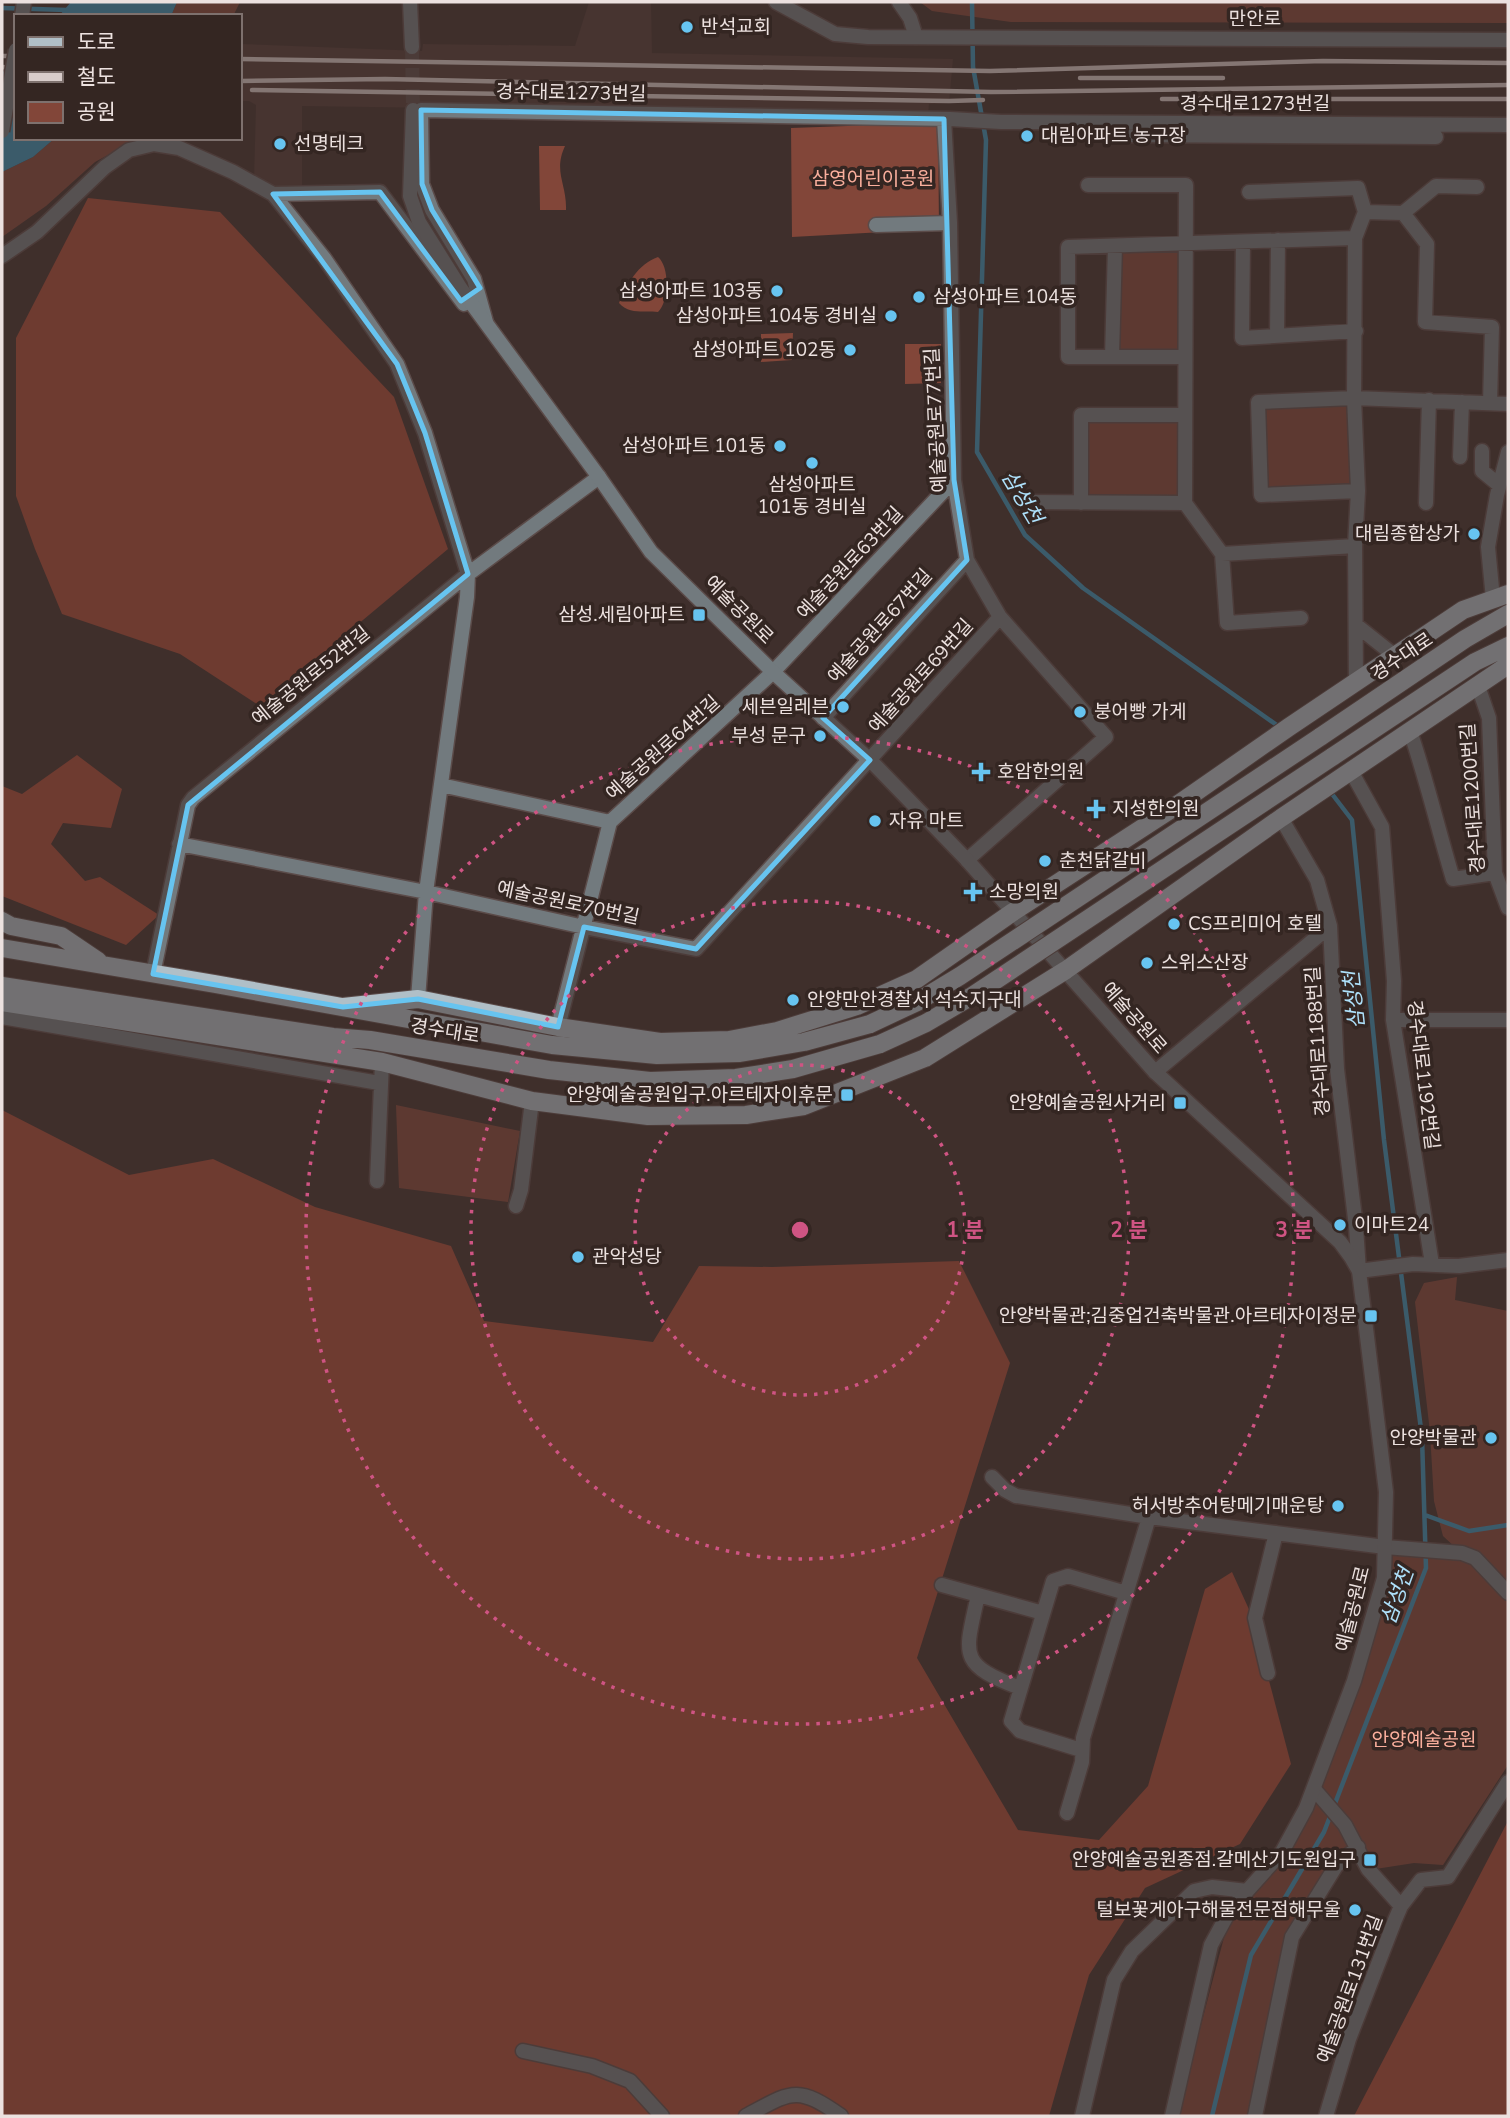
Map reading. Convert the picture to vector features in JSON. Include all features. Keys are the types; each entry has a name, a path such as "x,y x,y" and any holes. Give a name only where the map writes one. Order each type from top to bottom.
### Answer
{"main road":[{"path":"343,1007 418,999 558,1027 660,1042 729,1041 777,1031 857,1006 917,979 1464,610 1501,597"},
{"name":"경수대로","path":"2,948 551,1045 657,1055 740,1053 804,1042 870,1024 916,1002 960,976 1465,639 1508,614"},
{"name":"경수대로","path":"2,986 549,1070 650,1081 736,1078 793,1069 880,1044 926,1023 972,996 1475,663 1508,646"},
{"path":"2,1002 377,1061 532,1101 648,1116 746,1115 804,1106 925,1058 1066,970 1288,813 1508,665"},
{"path":"2,921 11,926 61,936 104,965"},
{"path":"333,1037 377,1061"}],"street":[{"path":"410,2 412,47"},
{"path":"776,2 835,34 916,37 910,18 899,2"},
{"name":"만안로","path":"916,37 1508,40"},
{"path":"2,131 14,62"},
{"name":"예술공원로","path":"413,110 410,196 419,222 461,289 651,552 774,672 870,760 967,860 1155,1072 1340,1242 1366,1271 1391,1547 1384,1578 1319,1794 1282,1852 1230,1910 1211,1945 1172,2116"},
{"name":"경수대로1273번길","path":"487,323 474,279 432,210 422,184 421,110 947,119 1200,129 1508,125"},
{"name":"예술공원로77번길","path":"947,119 954,480 967,560 1000,617 1106,737 967,860"},
{"path":"1130,135 1200,129 1436,137"},
{"path":"2,256 37,232 105,167 129,149 154,144 179,148 233,172 273,194 324,258 397,364 425,433 468,574"},
{"path":"1088,185 1186,185 1185,503 1222,554 1227,623 1301,618"},
{"path":"1365,212 1403,213 1436,186 1477,187"},
{"path":"1249,192 1358,188 1365,212 1355,238 1354,398 1358,491 1356,682"},
{"path":"273,194 380,192 461,301 487,323"},
{"path":"1403,213 1427,244 1425,322 1492,327 1490,403"},
{"path":"876,225 950,223"},
{"path":"1185,357 1068,357 1068,247 1355,238"},
{"path":"1277,336 1278,240"},
{"path":"1243,242 1242,338 1356,331"},
{"path":"1112,357 1115,246"},
{"path":"1358,491 1261,495 1258,402 1354,398 1508,404"},
{"path":"1426,503 1429,400"},
{"path":"1460,457 1462,402"},
{"path":"1080,503 1081,415 1185,415"},
{"path":"1482,451 1482,471 1499,485"},
{"path":"1501,597 1488,547 1508,452"},
{"name":"예술공원로52번길","path":"153,974 179,844 188,805 193,798 468,574 599,477"},
{"name":"예술공원로63번길","path":"774,672 954,480"},
{"path":"1029,502 1185,503"},
{"path":"1222,554 1356,546"},
{"name":"예술공원로67번길","path":"823,718 967,560"},
{"name":"경수대로","path":"418,999 426,892 468,574"},
{"name":"예술공원로69번길","path":"870,760 1000,617"},
{"path":"1356,625 1395,656"},
{"name":"예술공원로64번길","path":"558,1027 610,822 774,672"},
{"name":"경수대로1200번길","path":"1478,686 1489,718 1494,873 1508,908"},
{"path":"1410,731 1432,797 1439,834 1453,879 1494,873"},
{"name":"예술공원로70번길","path":"179,844 426,892 696,949 870,760"},
{"name":"경수대로1192번길","path":"1348,772 1382,827 1394,981 1393,1020 1432,1264"},
{"path":"440,785 610,822"},
{"name":"경수대로1188번길","path":"1288,813 1317,880 1330,926 1337,1069 1356,1227 1366,1271"},
{"name":"예술공원로","path":"1155,1072 1330,926"},
{"path":"2,1017 379,1083"},
{"path":"1393,1020 1508,1020"},
{"path":"377,1061 377,1181"},
{"path":"516,1206 521,1190 532,1101"},
{"path":"1366,1271 1413,1264 1459,1266 1508,1260"},
{"path":"992,1477 1005,1490 1016,1496 1149,1517 1391,1547 1462,1553 1475,1558 1508,1593"},
{"path":"1067,1813 1082,1762 1083,1738 1149,1517"},
{"path":"1268,1674 1255,1618 1276,1533"},
{"path":"1082,1751 1020,1731 1011,1721 1020,1688 1053,1581 1068,1576 1126,1593"},
{"path":"942,1585 1043,1613"},
{"path":"978,1595 968,1632 968,1650 985,1674 1020,1688"},
{"path":"1401,1906 1421,1880 1448,1877 1508,1782"},
{"name":"예술공원로131번길","path":"1319,1794 1345,1825 1368,1869 1401,1906 1349,2039 1325,2116"},
{"path":"1255,2116 1292,1937 1336,1866 1358,1847"},
{"path":"1082,2116 1114,1980 1132,1951 1194,1891 1212,1887 1247,1891"},
{"path":"523,2051 592,2066 630,2081 662,2116"},
{"path":"746,2116 788,2094 804,2094 821,2101 841,2116"}],"highlighted area":[{"path":"421,110 944,119 954,480 967,560 823,718 870,760 696,949 584,927 558,1027 418,999 343,1007 153,974 188,805 468,574 425,433 397,364 273,194 380,192 461,301 480,288 432,210 422,184"}],"shaded area":[{"path":"589,2 651,2 652,53 953,59 949,103 929,104 928,115 302,106 302,191 270,191 254,180 256,105 242,101 242,44 422,51 423,44 575,46"},
{"path":"88,198 220,212 394,397 448,549 260,706 180,654 62,614 16,496 16,338"},
{"path":"77,755 122,789 111,828 63,823 51,844 85,881 100,877 159,915 126,945 2,896 2,786 22,794"},
{"path":"2,1110 129,1175 213,1159 315,1207 451,1246 484,1321 653,1342 699,1266 772,1267 959,1261 1010,1363 917,1658 1018,1830 1099,1840 1148,1786 1205,1589 1232,1572 1252,1616 1291,1764 1240,1844 1145,1888 1089,1975 1049,2116 2,2116"},
{"path":"1508,1821 1508,2116 1354,2116"}],"green space":[{"path":"177,2 240,2 234,14 172,14"},
{"path":"920,2 1508,2 1508,23 1011,22 932,11"},
{"name":"삼영어린이공원","path":"938,124 939,229 792,237 791,128"},
{"path":"53,140 135,140 95,162 46,206 2,237 2,172 33,157"},
{"path":"539,146 565,146 560,171 566,210 540,210"},
{"path":"1186,244 1185,357 1112,357 1115,246"},
{"path":"658,257 665,268 667,284 662,307 658,312 632,311 623,307 619,303 634,276 645,264"},
{"path":"793,333 792,360 761,362 761,334"},
{"path":"905,344 941,344 941,383 905,384"},
{"path":"1354,398 1358,491 1261,495 1258,402"},
{"path":"1081,415 1185,415 1185,503 1081,503"},
{"path":"396,1105 520,1131 508,1202 399,1188"},
{"path":"1457,1277 1455,1300 1508,1311 1506,1583 1443,1536 1434,1501 1430,1432 1415,1302 1424,1283"},
{"name":"안양예술공원","path":"1387,1548 1464,1554 1508,1592 1508,1765 1443,1865 1414,1863 1369,1870 1359,1848 1337,1867 1294,1938 1257,2116 1177,2116 1231,1911 1283,1853 1316,1790"}],"water":[{"path":"71,2 177,2 172,14 61,14"},
{"path":"14,62 14,140 53,140 33,157 2,172 2,73"}],"waterway":[{"name":"삼성천","path":"972,2 973,67 986,140 977,452 1025,535 1083,588 1281,728"},
{"path":"2,8 67,10"},
{"name":"삼성천","path":"1329,790 1352,820 1384,1140 1422,1437 1426,1568 1334,1806"},
{"path":"1425,1515 1469,1531 1508,1525"},
{"name":"삼성천","path":"1212,2116 1251,1955 1324,1832 1331,1814"}],"tunnel":[{"path":"412,47 413,110"}],"railway":[{"path":"2,56 14,56"},
{"path":"242,59 990,71 1323,61 1508,63"},
{"path":"2,67 14,68"},
{"path":"2,78 14,79"},
{"path":"1080,78 1223,78"},
{"path":"242,81 385,79 991,92 1508,85"},
{"path":"252,90 983,100"},
{"path":"1162,99 1508,99"}],"place":[{"name":"반석교회","path":"687,27"},
{"name":"대림아파트 농구장","path":"1027,136"},
{"name":"선명테크","path":"280,144"},
{"name":"삼성아파트 103동","path":"777,291"},
{"name":"삼성아파트 104동","path":"919,297"},
{"name":"삼성아파트 104동 경비실","path":"891,316"},
{"name":"삼성아파트 102동","path":"850,350"},
{"name":"삼성아파트 101동","path":"780,446"},
{"name":"삼성아파트 101동 경비실","path":"812,463"},
{"name":"대림종합상가","path":"1474,534"},
{"name":"삼성.세림아파트","path":"699,615"},
{"name":"세븐일레븐","path":"843,707"},
{"name":"붕어빵 가게","path":"1080,712"},
{"name":"부성 문구","path":"820,736"},
{"name":"호암한의원","path":"981,772"},
{"name":"지성한의원","path":"1096,809"},
{"name":"자유 마트","path":"875,821"},
{"name":"춘천닭갈비","path":"1045,861"},
{"name":"소망의원","path":"973,892"},
{"name":"CS프리미어 호텔","path":"1174,924"},
{"name":"스위스산장","path":"1147,963"},
{"name":"안양만안경찰서 석수지구대","path":"793,1000"},
{"name":"안양예술공원입구.아르테자이후문","path":"847,1095"},
{"name":"안양예술공원사거리","path":"1180,1103"},
{"name":"이마트24","path":"1340,1225"},
{"name":"관악성당","path":"578,1257"},
{"name":"안양박물관;김중업건축박물관.아르테자이정문","path":"1371,1316"},
{"name":"안양박물관","path":"1491,1438"},
{"name":"허서방추어탕메기매운탕","path":"1338,1506"},
{"name":"안양예술공원종점.갈메산기도원입구","path":"1370,1860"},
{"name":"털보꽃게아구해물전문점해무울","path":"1355,1910"}]}
